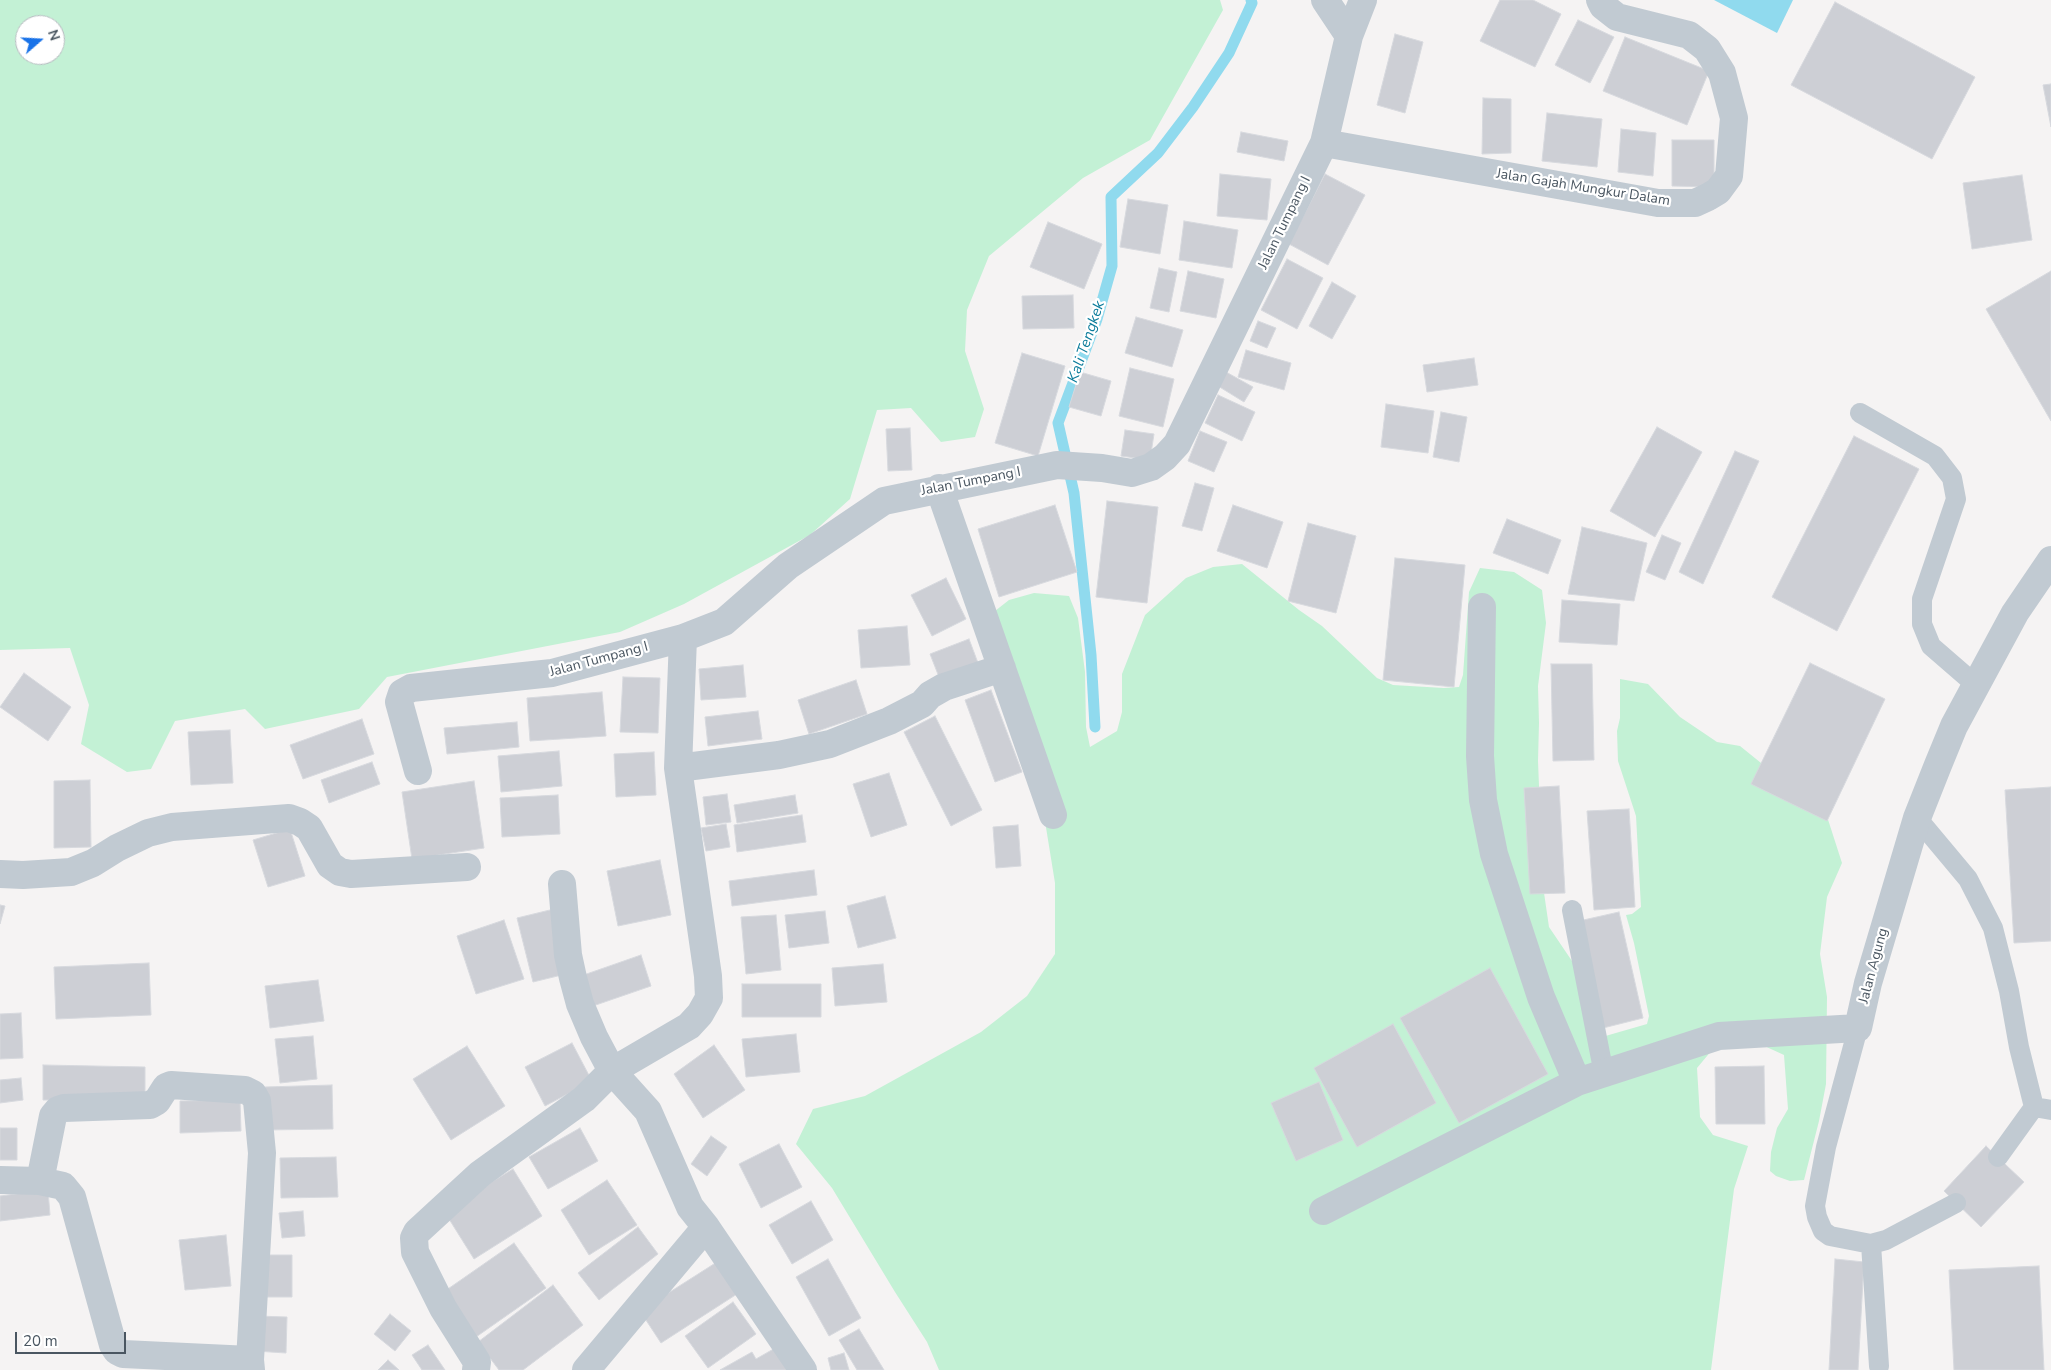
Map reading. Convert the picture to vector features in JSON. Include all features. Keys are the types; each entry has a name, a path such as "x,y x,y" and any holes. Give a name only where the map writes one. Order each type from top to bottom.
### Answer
{"street":[{"path":"1325,0 1349,36"},
{"name":"Jalan Tumpang I","path":"418,770 399,702 402,693 410,688 552,673 683,638 724,622 788,566 884,501 939,488 1057,465 1102,468 1132,473 1152,467 1165,457 1177,444 1324,143 1349,36 1363,0"},
{"name":"Jalan Gajah Mungkur Dalam","path":"1324,143 1658,203 1696,203 1708,197 1718,191 1729,176 1734,118 1722,72 1707,49 1689,35 1617,17 1603,6 1600,0"},
{"path":"939,488 1053,815"},
{"name":"Jalan Agung","path":"1858,1028 1868,983 1917,818 1954,726 2015,613 2051,560"},
{"path":"1482,608 1480,756 1484,800 1494,854 1541,997 1577,1082"},
{"path":"476,1370 477,1362 443,1308 415,1252 414,1238 417,1232 480,1174 584,1098 612,1071 688,1026 700,1014 709,998 708,976 678,768 683,638"},
{"path":"678,768 779,755 830,744 889,721 922,704 930,695 944,687 1002,668"},
{"path":"0,874 23,875 71,872 93,863 117,848 148,833 172,827 290,818 309,828 330,865 340,872 351,874 467,867"},
{"path":"562,884 568,955 573,978 583,1012 612,1071 648,1111 690,1208 706,1227 802,1370"},
{"path":"1323,1211 1577,1082 1720,1036 1858,1028"},
{"path":"0,1180 40,1181 63,1186 72,1197 113,1345 117,1351 123,1354 250,1365 262,1154 257,1101 253,1094 245,1090 171,1085 166,1087 150,1106 64,1108 58,1110 53,1116 40,1181"},
{"path":"586,1370 706,1227"}],"lane":[{"path":"1860,413 1935,456 1952,478 1956,498 1922,599 1922,624 1931,646 1976,685"},
{"path":"1917,818 1968,879 1993,928 2009,991 2019,1047 2043,1108 1998,1157"},
{"path":"1572,910 1604,1074"},
{"name":"Jalan Agung","path":"1858,1028 1826,1147 1815,1206 1823,1232 1830,1236 1871,1244"},
{"path":"1878,1366 1871,1244 1886,1240 1956,1203"}],"green space":[{"path":"0,0 1220,0 1223,10 1150,140 1083,178 989,256 967,310 965,351 984,409 975,437 941,442 911,408 877,410 850,499 810,535 684,604 620,632 387,677 359,709 265,729 245,709 175,721 151,769 127,772 81,744 89,705 70,648 0,650"},
{"path":"1242,564 1322,626 1377,678 1393,685 1459,687 1463,675 1469,592 1480,568 1514,572 1542,590 1546,623 1538,686 1538,761 1543,886 1549,927 1572,961 1602,1037 1647,1024 1649,1016 1634,943 1626,915 1632,914 1641,907 1636,816 1618,761 1617,731 1620,718 1620,679 1648,684 1680,717 1717,742 1740,746 1766,767 1823,804 1842,863 1827,897 1820,954 1827,997 1826,1084 1804,1180 1790,1181 1776,1176 1770,1171 1771,1152 1777,1128 1788,1109 1784,1055 1760,1044 1712,1050 1697,1068 1700,1117 1713,1135 1748,1146 1734,1189 1711,1370 939,1370 927,1342 832,1188 796,1144 813,1109 865,1096 981,1032 1027,996 1055,954 1055,883 1032,741 995,611 1009,600 1034,593 1069,596 1078,618 1085,672 1086,727 1090,747 1117,731 1122,712 1122,674 1145,615 1186,578 1213,567"}],"water":[{"path":"1714,0 1793,0 1777,33"}],"building":[{"path":"1500,0 1533,0 1561,14 1535,67 1480,41"},
{"path":"1835,2 1975,77 1932,159 1791,85"},
{"path":"1578,20 1614,37 1590,83 1555,65"},
{"path":"1395,34 1423,42 1405,113 1377,105"},
{"path":"1625,37 1709,71 1687,125 1603,91"},
{"path":"2051,84 2051,127 2043,85"},
{"path":"1483,98 1511,99 1511,153 1482,154"},
{"path":"1547,113 1602,119 1597,167 1542,161"},
{"path":"1621,129 1656,133 1653,176 1618,172"},
{"path":"1241,132 1288,141 1284,161 1237,152"},
{"path":"1672,140 1714,140 1714,187 1672,186"},
{"path":"1220,174 1271,179 1267,220 1217,216"},
{"path":"1325,174 1365,195 1328,265 1289,244"},
{"path":"2022,175 2032,240 1972,249 1963,183"},
{"path":"1128,199 1168,205 1160,254 1120,247"},
{"path":"1184,221 1238,230 1232,268 1179,260"},
{"path":"1048,222 1102,244 1084,289 1030,267"},
{"path":"1287,259 1323,278 1297,329 1261,310"},
{"path":"1159,268 1177,272 1169,312 1150,308"},
{"path":"1188,271 1224,279 1216,318 1180,311"},
{"path":"2051,271 2051,421 1986,309"},
{"path":"1332,282 1356,296 1332,339 1309,326"},
{"path":"1073,295 1074,328 1023,329 1022,296"},
{"path":"1136,317 1183,330 1172,367 1125,353"},
{"path":"1258,321 1276,328 1267,348 1250,341"},
{"path":"1246,350 1291,363 1284,390 1238,377"},
{"path":"1022,353 1065,366 1038,456 995,443"},
{"path":"1474,358 1478,385 1427,392 1423,365"},
{"path":"1130,368 1174,379 1163,427 1119,416"},
{"path":"1080,372 1111,381 1101,416 1069,407"},
{"path":"1226,372 1253,387 1244,402 1218,386"},
{"path":"1218,395 1255,412 1242,441 1205,423"},
{"path":"1386,404 1434,411 1428,453 1381,447"},
{"path":"1441,412 1467,417 1459,462 1433,457"},
{"path":"1657,427 1702,452 1655,537 1610,511"},
{"path":"910,428 912,470 888,471 886,429"},
{"path":"1125,430 1154,434 1150,460 1121,456"},
{"path":"1200,431 1227,442 1214,472 1188,461"},
{"path":"1854,436 1919,469 1837,631 1772,597"},
{"path":"1735,451 1759,461 1703,584 1679,572"},
{"path":"1195,483 1214,488 1202,531 1182,526"},
{"path":"1107,501 1158,507 1147,603 1096,597"},
{"path":"1055,505 1077,572 999,597 978,529"},
{"path":"1233,505 1283,522 1267,568 1217,551"},
{"path":"1507,519 1561,540 1548,574 1493,553"},
{"path":"1308,523 1356,536 1336,613 1288,601"},
{"path":"1582,527 1647,543 1634,601 1568,594"},
{"path":"1662,535 1681,543 1665,580 1646,572"},
{"path":"1395,558 1465,565 1454,687 1383,680"},
{"path":"946,578 966,619 932,636 911,595"},
{"path":"1562,600 1620,604 1617,645 1559,642"},
{"path":"907,626 910,665 861,668 858,630"},
{"path":"969,639 978,663 939,677 930,654"},
{"path":"1810,663 1885,699 1827,821 1751,784"},
{"path":"1551,664 1592,664 1594,760 1553,761"},
{"path":"743,665 746,697 701,700 699,669"},
{"path":"24,673 71,707 48,741 0,707"},
{"path":"623,677 660,678 658,733 620,732"},
{"path":"856,680 867,714 809,734 798,700"},
{"path":"991,690 1022,772 995,782 965,700"},
{"path":"602,692 606,736 530,741 527,698"},
{"path":"758,711 762,739 708,746 705,717"},
{"path":"935,716 982,810 951,826 904,732"},
{"path":"362,719 374,754 303,779 290,745"},
{"path":"517,722 519,747 447,754 444,728"},
{"path":"230,730 233,783 191,785 188,732"},
{"path":"559,751 562,786 501,792 498,756"},
{"path":"654,752 656,795 616,797 614,754"},
{"path":"372,762 380,784 329,803 321,780"},
{"path":"889,773 907,825 871,837 853,784"},
{"path":"90,780 91,847 54,848 54,781"},
{"path":"474,781 484,848 412,859 402,792"},
{"path":"1559,786 1565,893 1530,894 1524,788"},
{"path":"2051,787 2051,941 2014,943 2005,790"},
{"path":"727,794 731,822 706,825 703,797"},
{"path":"558,795 560,834 502,837 500,798"},
{"path":"795,795 798,813 737,823 734,805"},
{"path":"1629,809 1635,907 1594,910 1587,811"},
{"path":"802,815 806,842 737,852 734,825"},
{"path":"726,824 730,847 706,851 701,828"},
{"path":"1018,825 1021,866 996,868 993,827"},
{"path":"290,829 305,876 268,887 253,840"},
{"path":"660,860 671,915 618,926 607,871"},
{"path":"814,870 817,895 732,906 729,881"},
{"path":"885,896 896,938 858,948 847,906"},
{"path":"0,905 5,906 0,924"},
{"path":"554,909 570,973 533,982 517,918"},
{"path":"825,911 829,943 789,948 785,915"},
{"path":"1619,912 1643,1018 1603,1028 1579,921"},
{"path":"776,915 781,970 746,974 741,917"},
{"path":"504,920 524,979 476,994 457,936"},
{"path":"641,955 651,986 590,1007 578,977"},
{"path":"149,963 151,1015 56,1019 54,967"},
{"path":"883,964 887,1002 835,1006 832,968"},
{"path":"1490,968 1548,1074 1459,1123 1400,1018"},
{"path":"318,980 324,1021 270,1028 265,986"},
{"path":"742,984 821,984 821,1017 742,1017"},
{"path":"21,1013 23,1058 0,1059 0,1014"},
{"path":"1393,1024 1436,1103 1357,1147 1314,1068"},
{"path":"796,1034 800,1072 746,1077 742,1039"},
{"path":"313,1036 317,1079 280,1083 275,1039"},
{"path":"572,1043 592,1081 545,1106 525,1067"},
{"path":"714,1045 745,1090 703,1118 674,1074"},
{"path":"467,1046 505,1106 451,1140 413,1079"},
{"path":"43,1065 145,1067 145,1100 43,1100"},
{"path":"1764,1066 1765,1124 1716,1124 1715,1067"},
{"path":"21,1078 23,1100 0,1103 0,1080"},
{"path":"1319,1082 1343,1140 1296,1161 1271,1103"},
{"path":"332,1085 333,1129 266,1130 265,1087"},
{"path":"240,1100 241,1131 180,1133 180,1101"},
{"path":"0,1128 17,1128 17,1160 0,1160"},
{"path":"580,1128 598,1161 548,1189 529,1157"},
{"path":"711,1136 727,1147 707,1176 691,1164"},
{"path":"779,1144 802,1187 761,1208 739,1164"},
{"path":"1986,1146 2024,1182 1981,1227 1944,1191"},
{"path":"336,1157 338,1197 281,1198 280,1158"},
{"path":"513,1169 542,1216 474,1259 444,1211"},
{"path":"607,1180 637,1225 589,1255 561,1210"},
{"path":"48,1190 50,1215 0,1221 0,1196"},
{"path":"811,1201 833,1240 792,1264 769,1225"},
{"path":"303,1211 305,1236 282,1238 279,1213"},
{"path":"638,1227 658,1254 599,1300 578,1273"},
{"path":"226,1235 231,1286 185,1290 179,1240"},
{"path":"514,1243 546,1288 476,1337 445,1291"},
{"path":"267,1255 292,1255 292,1297 267,1297"},
{"path":"828,1259 861,1318 829,1336 796,1277"},
{"path":"1835,1259 1864,1262 1858,1370 1829,1370"},
{"path":"717,1262 737,1294 661,1343 640,1311"},
{"path":"2039,1266 2044,1370 1954,1370 1949,1270"},
{"path":"553,1285 583,1325 523,1370 499,1370 478,1342"},
{"path":"733,1302 756,1334 708,1368 685,1336"},
{"path":"390,1314 411,1331 395,1351 374,1334"},
{"path":"257,1316 287,1317 286,1353 255,1351"},
{"path":"859,1329 884,1370 857,1370 839,1340"},
{"path":"428,1345 445,1370 422,1370 412,1355"},
{"path":"777,1347 791,1370 720,1370 752,1352 756,1359"},
{"path":"844,1353 849,1370 831,1370 828,1358"},
{"path":"388,1360 399,1370 378,1370"}],"waterway":[{"name":"Kali Tengkek","path":"1095,727 1091,655 1074,493 1058,423 1097,319 1112,266 1111,197 1158,153 1193,107 1229,53 1252,3 1251,0"}]}
